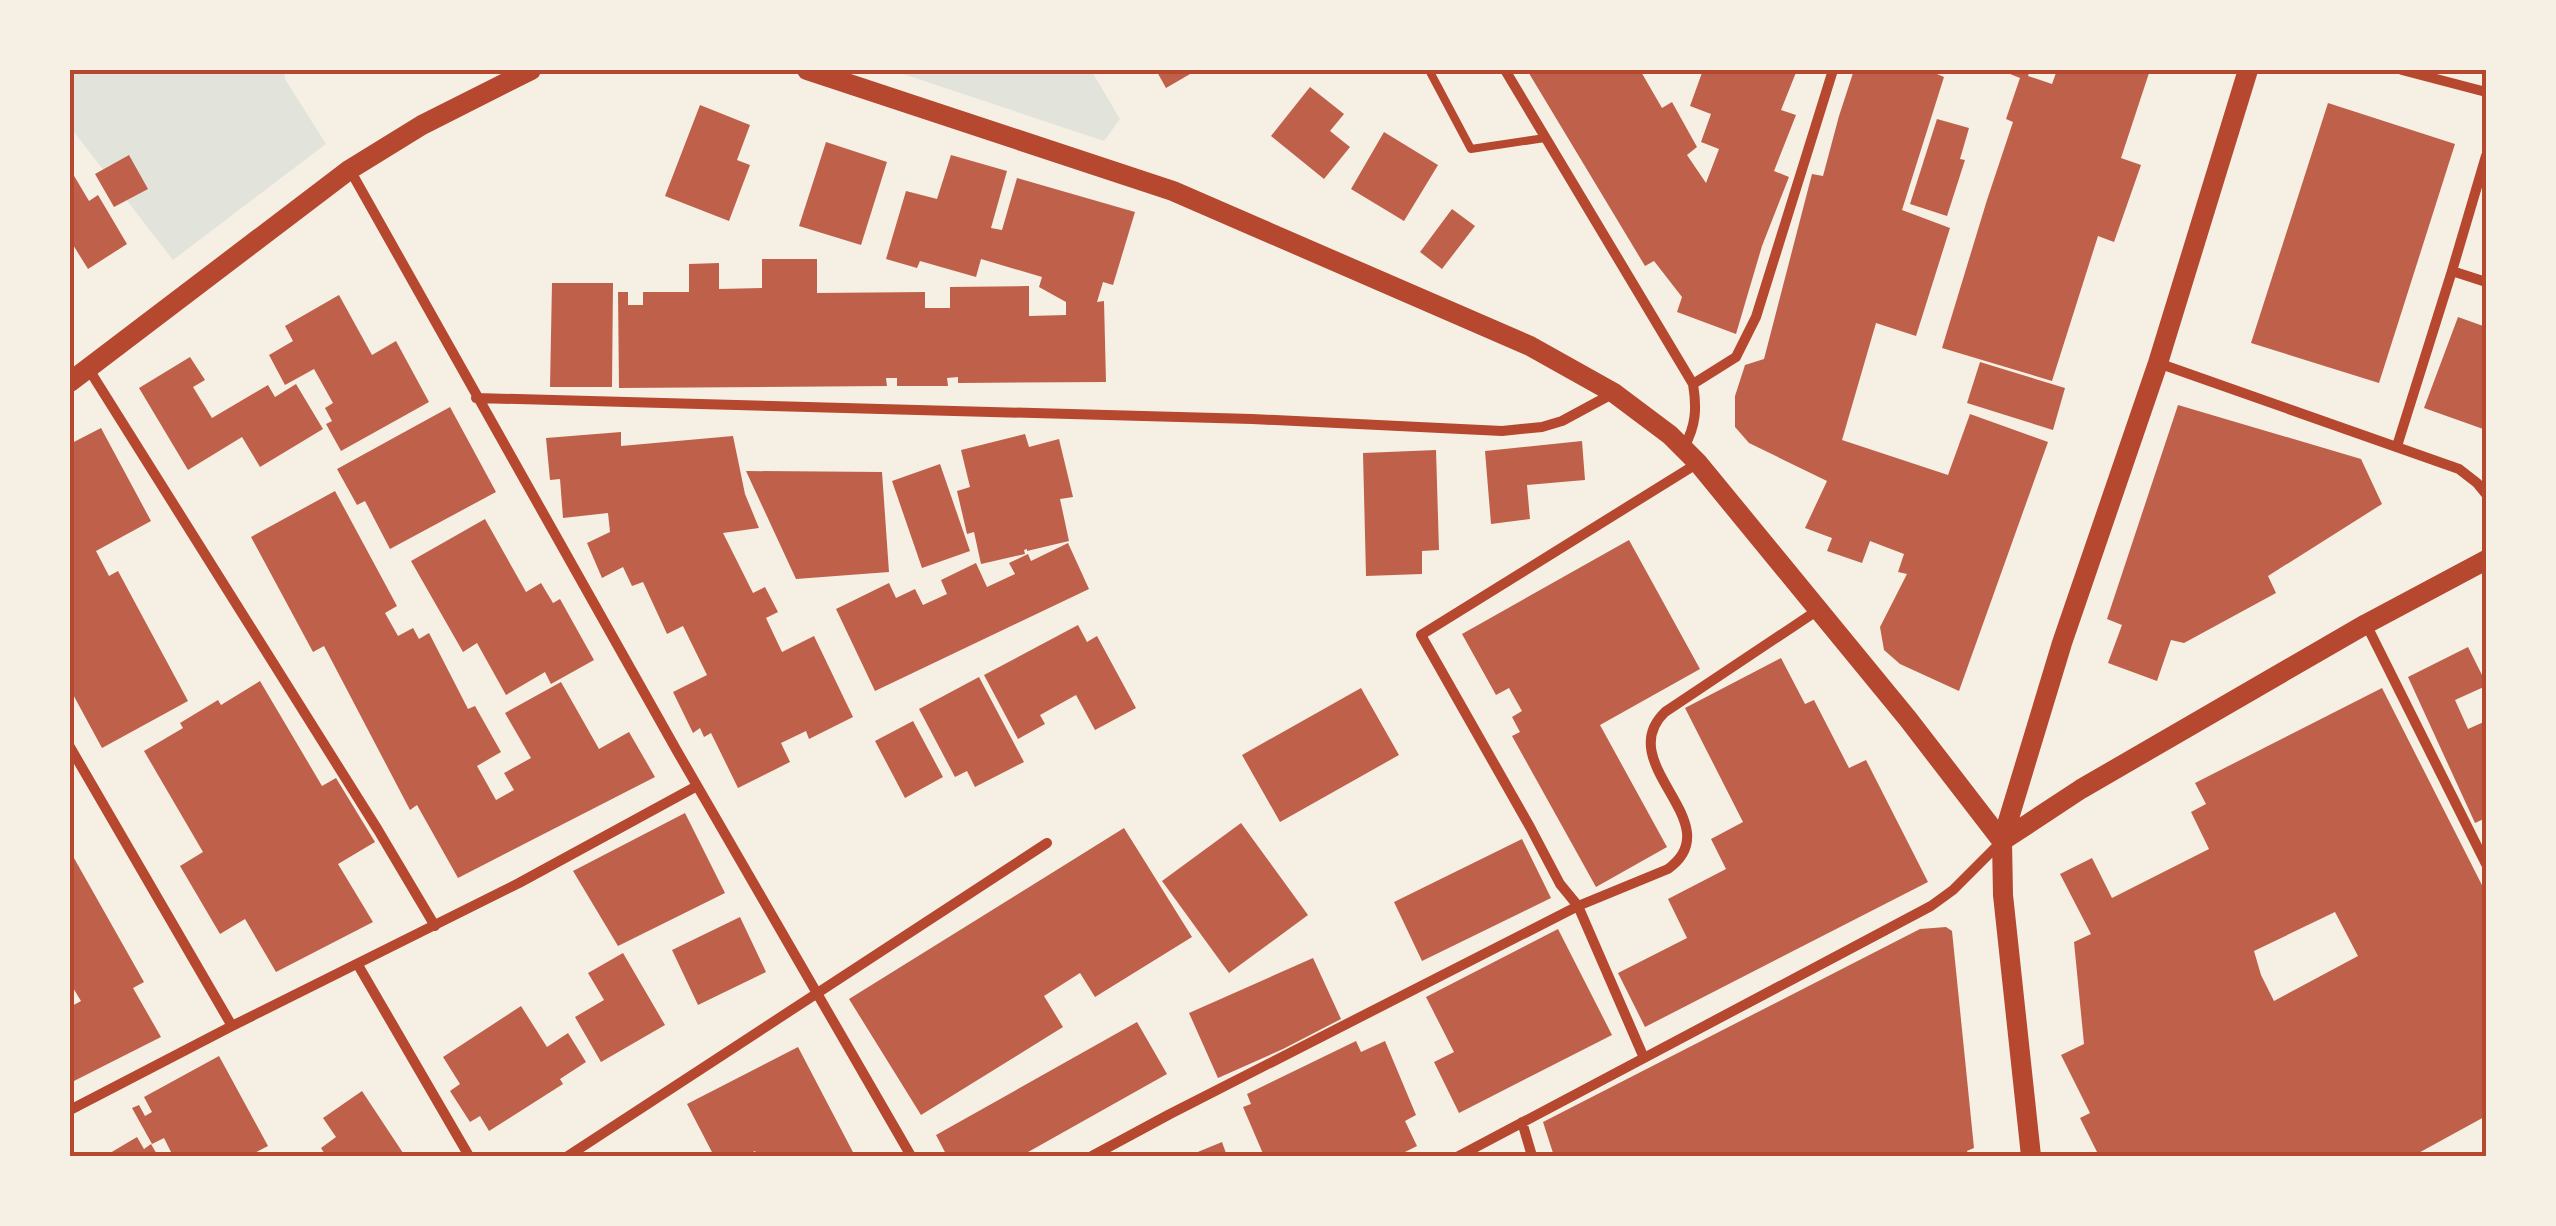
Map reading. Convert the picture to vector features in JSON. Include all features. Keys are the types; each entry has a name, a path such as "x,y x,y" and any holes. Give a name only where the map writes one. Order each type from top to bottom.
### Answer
{"main road":[{"path":"70,382 350,170 446,112 531,70"},
{"path":"806,70 1186,196 1530,346 1614,393 1691,455 1908,719 2002,842"},
{"path":"2030,1156 2003,895 2002,842 2058,659 2158,364 2248,70"},
{"path":"2002,842 2081,790 2366,624 2486,560"}],"street":[{"path":"1505,70 1694,384 1696,418 1691,455 1420,636 1560,884 1578,906 1644,1058"},
{"path":"1694,384 1736,357 1756,317 1834,70"},
{"path":"2402,70 2486,92"},
{"path":"2398,446 2486,156"},
{"path":"350,170 476,398 911,1156"},
{"path":"2452,272 2486,282"},
{"path":"2158,364 2459,469 2486,494"},
{"path":"88,368 435,926"},
{"path":"476,398 1252,419 1502,432 1562,421 1614,393"},
{"path":"1092,1156 1578,906 1680,861 1688,834 1653,759 1650,733 1656,721 1818,610"},
{"path":"2366,624 2486,864"},
{"path":"70,747 232,1026"},
{"path":"70,1110 519,883 697,786"},
{"path":"1459,1156 1932,906 2002,842"},
{"path":"568,1156 1047,844"},
{"path":"358,965 469,1156"},
{"path":"1522,1122 1532,1156"}],"lane":[{"path":"1429,70 1471,149 1545,138"}],"shaded area":[{"path":"70,70 284,70 285,79 326,144 173,260 70,127"},
{"path":"891,70 1091,70 1120,119 1104,141"}],"building":[{"path":"1156,70 1197,70 1166,88"},
{"path":"1527,70 1640,70 1662,108 1672,102 1697,147 1687,155 1706,183 1719,149 1701,142 1711,114 1690,106 1703,70 1797,70 1781,110 1796,115 1774,171 1789,177 1762,246 1736,334 1677,312 1682,297 1654,261 1645,266"},
{"path":"1854,70 1928,70 1944,77 1902,210 1950,228 1916,336 1876,323 1842,440 1948,475 1970,414 2048,442 1959,691 1900,664 1884,650 1880,627 1907,574 1898,572 1904,554 1870,541 1862,563 1827,551 1832,538 1805,528 1827,481 1749,443 1735,427 1735,396 1745,365 1764,359 1812,174 1823,176"},
{"path":"2000,70 2030,70 2028,76 2052,84 2057,70 2150,70 2121,158 2141,165 2114,242 2098,236 2052,381 1942,348 2013,122 2006,119 2020,78"},
{"path":"1310,87 1344,114 1330,131 1350,147 1324,179 1271,136"},
{"path":"2328,103 2455,144 2379,383 2251,343"},
{"path":"700,105 750,125 737,160 750,165 729,221 665,196"},
{"path":"1937,119 1969,128 1960,159 1965,160 1947,216 1910,204"},
{"path":"1384,132 1438,165 1404,221 1351,189"},
{"path":"826,142 887,162 861,245 799,226"},
{"path":"129,155 148,189 114,207 95,174"},
{"path":"951,155 1007,171 991,228 1002,230 1017,178 1135,212 1113,285 1103,282 1097,302 1104,301 1106,382 958,383 958,377 947,378 948,386 897,386 897,378 886,378 887,386 619,388 618,292 628,292 628,305 643,305 643,292 689,292 689,264 719,263 719,289 762,288 762,259 817,259 817,293 925,292 925,308 950,308 950,287 1029,286 1029,316 1066,315 1066,302 1039,287 1042,277 981,259 976,277 920,261 917,268 886,259 906,191 937,199"},
{"path":"70,169 89,201 98,195 127,244 88,269 70,240"},
{"path":"1452,209 1475,226 1442,269 1420,252"},
{"path":"552,283 613,283 612,387 550,387"},
{"path":"339,295 372,355 396,341 429,402 341,451 326,424 332,421 325,408 333,403 314,369 285,385 269,355 293,341 285,326"},
{"path":"2458,317 2486,327 2486,430 2424,408"},
{"path":"190,357 205,380 193,387 212,418 268,385 275,397 296,384 323,429 260,467 242,437 188,470 139,388"},
{"path":"1980,362 2065,388 2053,430 1967,403"},
{"path":"2178,405 2361,459 2382,504 2268,576 2276,593 2184,643 2171,640 2157,681 2108,663 2122,625 2107,619"},
{"path":"450,407 496,492 390,549 365,501 357,505 337,469"},
{"path":"101,428 151,521 96,551 109,576 118,571 188,701 102,748 70,689 70,444"},
{"path":"621,432 621,446 733,436 745,494 759,528 723,533 753,593 765,587 778,612 766,618 782,652 814,636 853,717 809,739 806,731 781,743 790,762 738,788 711,733 704,737 700,728 693,733 673,692 707,675 683,626 667,634 643,582 632,586 623,567 602,578 587,543 610,532 608,513 563,518 560,479 550,480 546,438"},
{"path":"1025,434 1029,447 1059,439 1073,497 1060,499 1069,541 981,564 974,532 967,534 957,491 970,487 961,450"},
{"path":"1582,441 1585,480 1527,485 1530,519 1491,524 1485,451"},
{"path":"1436,450 1439,550 1422,551 1422,574 1366,576 1363,453"},
{"path":"940,464 970,551 922,568 892,481"},
{"path":"746,471 882,472 889,572 796,579"},
{"path":"335,491 397,606 385,613 398,636 413,628 419,639 429,633 468,709 475,706 501,752 477,766 496,800 514,790 504,773 531,758 505,713 561,682 599,749 629,732 655,777 458,878 417,805 410,810 324,646 313,652 251,537"},
{"path":"485,519 526,592 541,583 553,603 560,599 594,660 551,684 545,672 506,695 477,643 463,652 411,561"},
{"path":"1629,540 1700,669 1600,725 1667,847 1596,887 1512,736 1520,732 1512,717 1522,711 1509,688 1496,695 1462,634"},
{"path":"1068,543 1089,589 875,691 836,609 889,583 896,598 915,589 923,605 947,594 941,580 976,563 987,587 1015,574 1009,563 1028,554 1031,561"},
{"path":"1078,625 1087,642 1097,636 1136,708 1095,730 1076,695 1040,715 1045,724 1018,739 984,675"},
{"path":"2468,647 2486,683 2455,700 2468,729 2486,721 2486,818 2475,823 2408,677"},
{"path":"1781,658 1805,704 1814,700 1849,768 1866,760 1928,882 1645,1027 1618,973 1687,938 1668,899 1726,869 1711,839 1743,822 1685,708"},
{"path":"979,677 1024,762 975,787 967,771 955,777 919,709"},
{"path":"260,681 322,786 336,778 375,842 338,864 373,922 276,972 245,919 220,934 180,866 203,852 144,751 183,728 180,723 218,700 221,705"},
{"path":"1361,688 1399,755 1280,822 1242,755"},
{"path":"2382,688 2486,893 2486,1116 2413,1156 2281,1156 2279,1152 2271,1156 2099,1156 2080,1118 2090,1113 2061,1055 2084,1044 2074,942 2091,934 2060,874 2092,858 2112,898 2209,849 2191,812 2206,804 2195,783","holes":["2335,912 2358,956 2274,1001 2254,951"]},
{"path":"913,721 943,777 905,798 875,741"},
{"path":"685,813 725,893 618,946 573,871"},
{"path":"1241,823 1308,915 1229,973 1162,881"},
{"path":"1124,828 1192,937 1095,997 1080,973 1044,996 1063,1027 921,1115 849,999"},
{"path":"1522,839 1551,898 1422,961 1394,902"},
{"path":"70,851 144,982 133,988 161,1037 70,1083 70,1007 81,1001 70,983"},
{"path":"740,917 766,972 698,1005 672,950"},
{"path":"1946,927 1952,931 1974,1148 1967,1151 1969,1156 1554,1156 1543,1122 1920,929"},
{"path":"1558,929 1612,1035 1459,1113 1434,1062 1454,1052 1426,997"},
{"path":"623,953 665,1025 601,1062 575,1017 604,1000 588,973"},
{"path":"1313,958 1341,1019 1218,1078 1189,1013"},
{"path":"521,1006 547,1047 568,1033 586,1062 560,1079 563,1084 489,1131 480,1116 470,1122 450,1091 460,1084 443,1057"},
{"path":"1137,1022 1167,1074 1021,1156 947,1156 936,1135"},
{"path":"1356,1041 1361,1052 1385,1041 1416,1115 1405,1121 1417,1146 1397,1156 1264,1156 1243,1107 1251,1104 1247,1094"},
{"path":"798,1047 855,1156 758,1156 755,1151 745,1156 714,1156 687,1104"},
{"path":"219,1056 268,1146 249,1156 173,1156 164,1138 152,1144 132,1108 139,1105 145,1116 152,1112 144,1097"},
{"path":"362,1091 405,1156 326,1156 321,1148 336,1137 323,1118"},
{"path":"137,1137 144,1149 151,1144 158,1156 105,1156"},
{"path":"1222,1142 1227,1156 1188,1156"}]}
